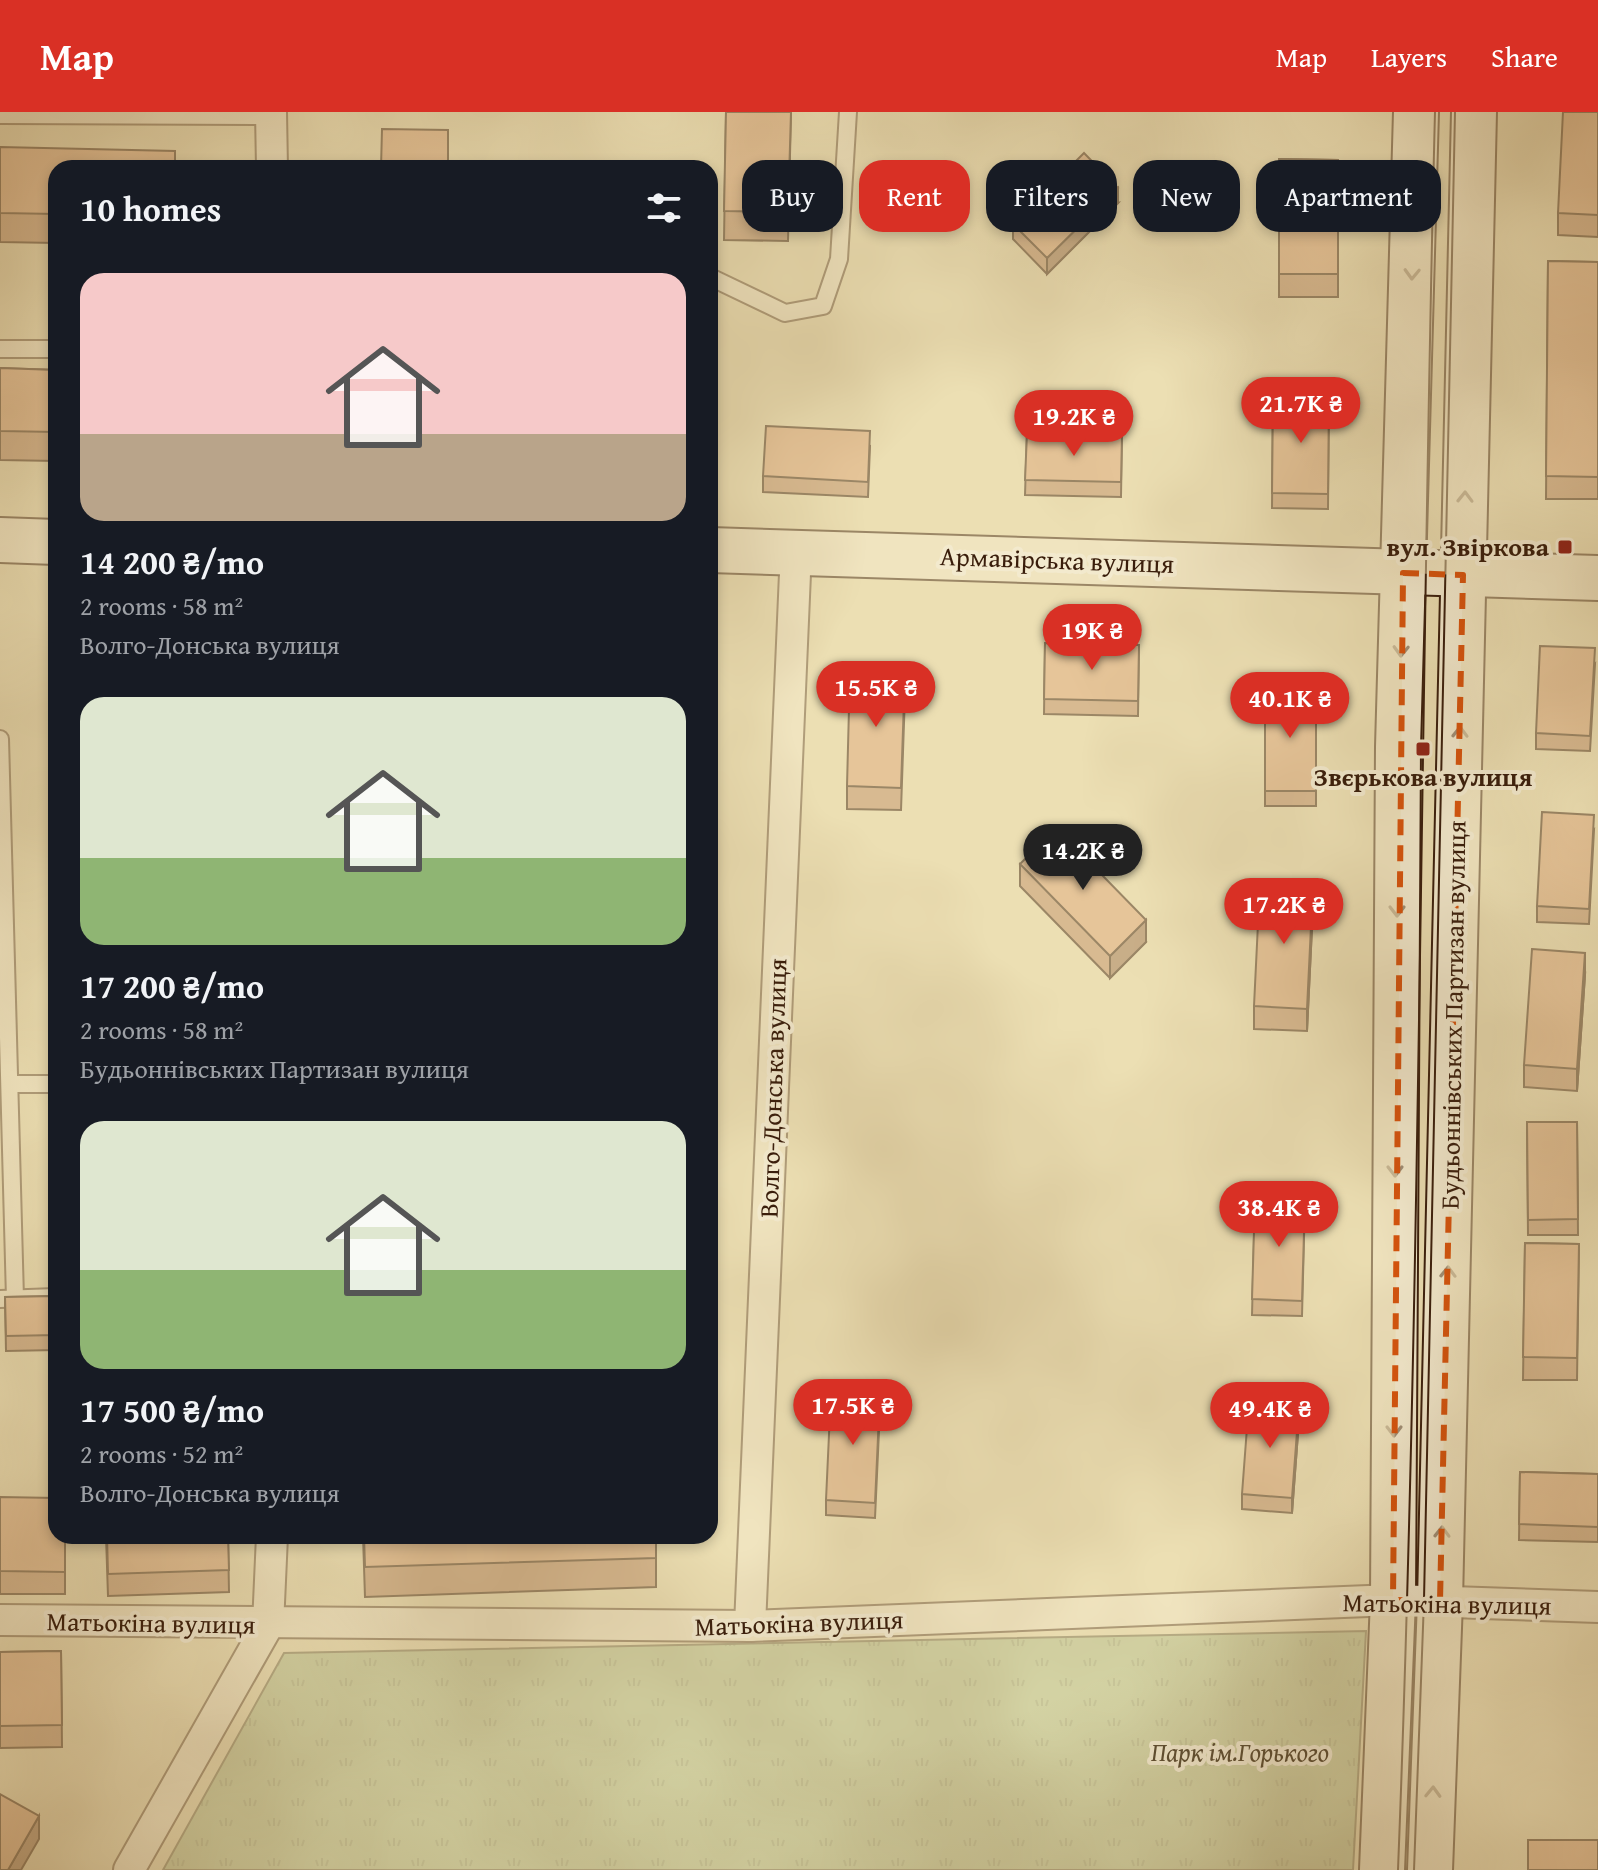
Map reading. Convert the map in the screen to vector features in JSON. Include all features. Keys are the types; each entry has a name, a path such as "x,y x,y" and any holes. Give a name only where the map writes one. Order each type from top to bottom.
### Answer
{"main road":[{"name":"Будьоннівських Партизан вулиця","path":"1382,1870 1393,1600 1398,747 1416,112"},
{"name":"Будьоннівських Партизан вулиця","path":"1430,1870 1440,1601 1474,112"},
{"path":"0,540 48,542"},
{"name":"Армавірська вулиця","path":"718,550 796,550 1403,573"},
{"path":"1403,573 1598,578"}],"street":[{"path":"271,114 272,160"},
{"name":"Волго-Донська вулиця","path":"750,1626 796,550"},
{"path":"129,1870 268,1625 272,1544"},
{"name":"Матьокіна вулиця","path":"0,1620 268,1625 750,1626 1393,1600 1598,1607"}],"lane":[{"path":"718,281 785,313 823,306 839,259 848,112"},
{"path":"0,115 271,114"},
{"path":"0,349 48,349"},
{"path":"0,739 10,1084 8,1299 48,1297"},
{"path":"10,1084 48,1084"}],"highlighted area":[{"path":"1403,573 1463,575 1440,1601 1393,1600"}],"green space":[{"name":"Парк iм.Горького","path":"1366,1631 1353,1870 163,1870 284,1653"}],"building":[{"path":"726,112 791,112 790,160 742,160 742,211 724,211"},
{"path":"1563,112 1598,112 1598,215 1558,213"},
{"path":"382,129 448,130 448,160 381,160"},
{"path":"0,147 175,151 175,160 48,160 48,214 0,213"},
{"path":"1084,153 1091,160 1077,160"},
{"path":"1021,232 1073,232 1047,258"},
{"path":"1279,232 1338,232 1338,274 1279,274"},
{"path":"1548,261 1598,262 1598,477 1546,476"},
{"path":"0,368 48,370 48,432 0,431"},
{"path":"1273,397 1329,397 1328,494 1272,493"},
{"path":"766,426 870,431 868,482 763,476"},
{"path":"1027,433 1122,435 1121,482 1025,480"},
{"path":"1045,643 1139,645 1138,701 1044,699"},
{"path":"1540,646 1595,648 1590,736 1536,733"},
{"path":"850,670 905,672 901,788 847,786"},
{"path":"1265,689 1316,689 1316,791 1265,791"},
{"path":"1542,812 1594,815 1589,909 1537,906"},
{"path":"1056,828 1146,920 1110,956 1020,864"},
{"path":"1260,882 1313,885 1307,1009 1254,1006"},
{"path":"1532,949 1585,953 1577,1069 1524,1065"},
{"path":"1527,1122 1577,1122 1578,1219 1528,1220"},
{"path":"1255,1197 1305,1198 1302,1301 1252,1299"},
{"path":"1525,1243 1579,1244 1577,1358 1523,1357"},
{"path":"48,1296 48,1335 6,1336 5,1297"},
{"path":"831,1391 880,1393 875,1503 826,1500"},
{"path":"1249,1401 1299,1405 1292,1498 1242,1494"},
{"path":"1520,1472 1598,1474 1598,1527 1519,1524"},
{"path":"0,1497 48,1498 48,1544 65,1544 65,1572 0,1571"},
{"path":"107,1544 228,1544 229,1570 108,1574"},
{"path":"364,1544 656,1544 656,1558 365,1567"},
{"path":"61,1651 62,1725 0,1726 0,1652"},
{"path":"0,1794 39,1816 8,1870 0,1870"},
{"path":"1528,1840 1598,1840 1598,1870 1528,1870"}],"tram line":[{"path":"1398,1870 1416,1211 1435,112"},
{"path":"1414,1870 1424,1600 1455,112"}],"place":[{"name":"вул. Звіркова","path":"1565,547"},
{"name":"Звєрькова вулиця","path":"1423,749"}]}
